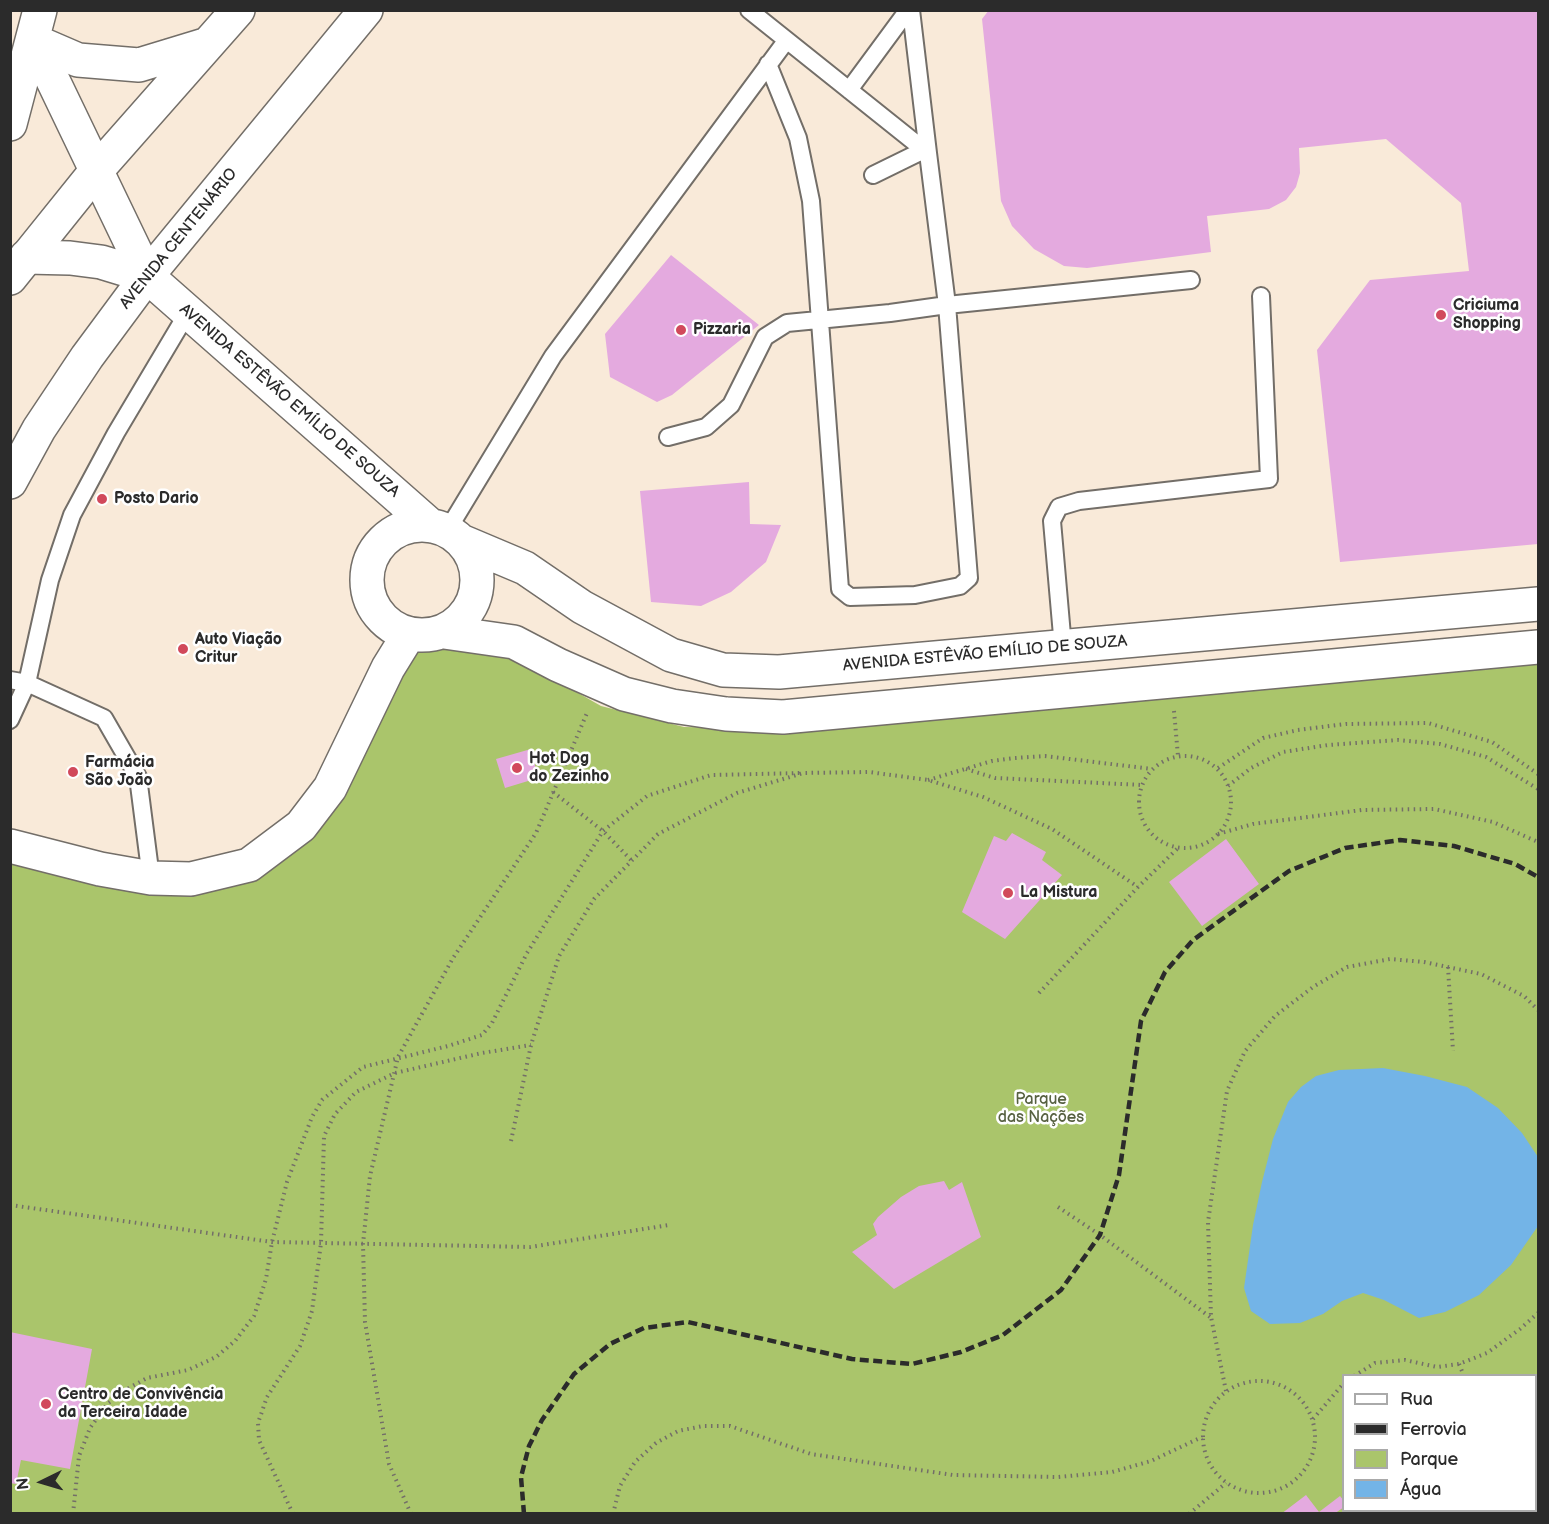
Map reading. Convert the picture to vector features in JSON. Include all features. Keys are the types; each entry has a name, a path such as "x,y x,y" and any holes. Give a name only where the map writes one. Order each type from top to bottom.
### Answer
{"main road":[{"path":"18,267 96,171 238,10"},
{"name":"AVENIDA CENTENÁRIO","path":"10,482 39,429 87,357 147,276 366,10"},
{"path":"37,26 78,60 139,65 208,44"},
{"path":"10,124 37,26"},
{"path":"37,26 96,171 147,276"},
{"path":"18,267 70,258 101,262 147,276"},
{"name":"AVENIDA ESTÊVÃO EMÍLIO DE SOUZA","path":"147,276 446,532 525,568 582,607 671,654 723,670 779,672 1539,604"},
{"path":"444,632 459,621 470,608 476,591 476,573 471,556 446,532 412,526 394,532 380,544 370,560 366,579 373,606 392,627 409,634 427,636 444,632 514,642 624,694 672,706 726,714 783,717 1539,647"},
{"path":"10,846 100,869 151,878 191,879 249,865 300,826 330,788 388,668 409,634"}],"lane":[{"path":"749,10 926,152"},
{"path":"768,64 798,138 811,201 840,589 850,597 915,595 960,586 969,578 947,305 910,10"},
{"path":"849,90 910,10"},
{"path":"446,532 553,356 786,41"},
{"path":"873,175 926,152"},
{"path":"668,437 706,427 731,405 765,338 787,323 890,314 947,305 1191,280"},
{"path":"1063,647 1052,521 1059,507 1079,501 1269,479 1261,296"},
{"path":"10,720 19,681 72,515 116,433 188,312"},
{"path":"19,681 104,718 138,777 151,878"}],"path":[{"path":"1172,681 1178,756"},
{"path":"411,1514 389,1464 365,1322 363,1244 370,1176 398,1057 453,958 536,833 600,683"},
{"path":"1218,768 1263,738 1298,730 1346,724 1428,723 1492,742 1539,774"},
{"path":"1228,786 1251,768 1283,752 1328,745 1398,740 1440,744 1486,757 1539,789"},
{"path":"928,780 992,761 1046,756 1152,769"},
{"path":"1178,756 1199,757 1218,768 1231,794 1231,808 1227,822 1218,834 1206,843 1193,848 1178,848 1164,844 1152,835 1143,823 1139,810 1139,795 1152,769 1163,760 1178,756"},
{"path":"965,769 995,778 1142,785"},
{"path":"73,1514 79,1456 90,1428 107,1404 147,1378 188,1370 216,1357 236,1341 254,1316 266,1279 272,1242 287,1182 312,1117 322,1100 363,1066 448,1046 482,1035 492,1023 527,953 603,831 647,796 711,776 869,772 928,780 983,797 1052,829 1138,887"},
{"path":"511,1141 531,1045 559,956 594,899 658,834 737,793 803,773"},
{"path":"554,792 603,831 632,861"},
{"path":"1218,834 1253,824 1362,810 1434,809 1493,822 1539,842"},
{"path":"1039,993 1138,887 1178,848"},
{"path":"1226,1391 1211,1317 1208,1222 1227,1091 1245,1051 1275,1016 1313,987 1347,967 1390,958 1481,974 1524,996 1539,1010"},
{"path":"1448,967 1453,1051"},
{"path":"293,1514 259,1440 258,1423 267,1397 300,1346 312,1311 321,1243 324,1136 335,1114 356,1092 395,1072 531,1045"},
{"path":"10,1205 272,1242 530,1247 669,1225"},
{"path":"1058,1207 1101,1235 1211,1317"},
{"path":"1357,1374 1375,1362 1405,1360 1437,1367 1459,1364 1487,1353 1539,1313"},
{"path":"1459,1364 1463,1374"},
{"path":"1259,1380 1277,1382 1292,1390 1305,1403 1313,1419 1316,1436 1313,1454 1305,1470 1293,1483 1277,1491 1260,1493 1242,1491 1226,1483 1214,1470 1206,1454 1202,1437 1205,1419 1213,1403 1226,1391 1241,1383 1259,1380"},
{"path":"1313,1419 1342,1385"},
{"path":"613,1514 620,1486 635,1462 656,1443 678,1431 703,1426 730,1426 811,1454 965,1475 1058,1477 1112,1472 1151,1461 1202,1437"},
{"path":"1189,1514 1226,1483"}],"green space":[{"name":"Parque das Nações","path":"441,636 508,653 601,706 684,727 811,729 1538,653 1538,1513 11,1513 10,863 145,891 290,850 338,805 371,743 390,680 411,650"}],"water":[{"path":"1383,1068 1467,1087 1498,1108 1522,1133 1538,1157 1538,1226 1511,1265 1479,1295 1445,1312 1419,1318 1384,1300 1363,1293 1342,1301 1323,1314 1300,1323 1270,1324 1251,1311 1244,1288 1262,1182 1273,1139 1288,1102 1301,1087 1316,1076 1339,1070"}],"building":[{"name":"Criciuma Shopping","path":"989,10 1538,10 1538,544 1340,562 1317,350 1370,280 1469,271 1461,203 1386,139 1299,148 1300,173 1296,187 1286,200 1269,209 1207,216 1211,252 1087,268 1064,266 1034,249 1012,226 1001,201 982,19"},
{"name":"Pizzaria","path":"671,255 759,325 672,395 657,402 610,377 605,334"},
{"path":"749,482 750,524 781,525 766,562 731,592 701,606 651,602 640,491"},
{"name":"Hot Dog do Zezinho","path":"531,749 538,778 505,788 496,759"},
{"name":"La Mistura","path":"1012,833 1046,852 1042,860 1062,875 1005,939 962,912 994,836 1006,841"},
{"path":"1226,839 1259,884 1202,926 1169,882"},
{"path":"944,1181 949,1190 962,1182 981,1237 894,1289 852,1252 877,1235 873,1224 901,1197 919,1186"},
{"name":"Centro de Convivência da Terceira Idade","path":"10,1332 92,1349 70,1469 21,1460 16,1484 10,1483"},
{"path":"1306,1495 1319,1512 1340,1496 1342,1498 1342,1508 1334,1514 1281,1514"}],"railway":[{"path":"524,1514 521,1477 529,1446 542,1420 574,1374 610,1344 644,1328 688,1322 852,1359 912,1364 961,1352 1003,1335 1061,1290 1100,1235 1119,1175 1141,1021 1165,972 1193,940 1289,871 1345,848 1400,840 1454,846 1515,864 1538,877"}],"place":[{"name":"Criciuma Shopping","path":"1441,315"},
{"name":"Pizzaria","path":"681,330"},
{"name":"Posto Dario","path":"102,499"},
{"name":"Auto Viação Critur","path":"183,649"},
{"name":"Hot Dog do Zezinho","path":"517,768"},
{"name":"Farmácia São João","path":"73,772"},
{"name":"La Mistura","path":"1008,893"},
{"name":"Centro de Convivência da Terceira Idade","path":"46,1404"}]}
